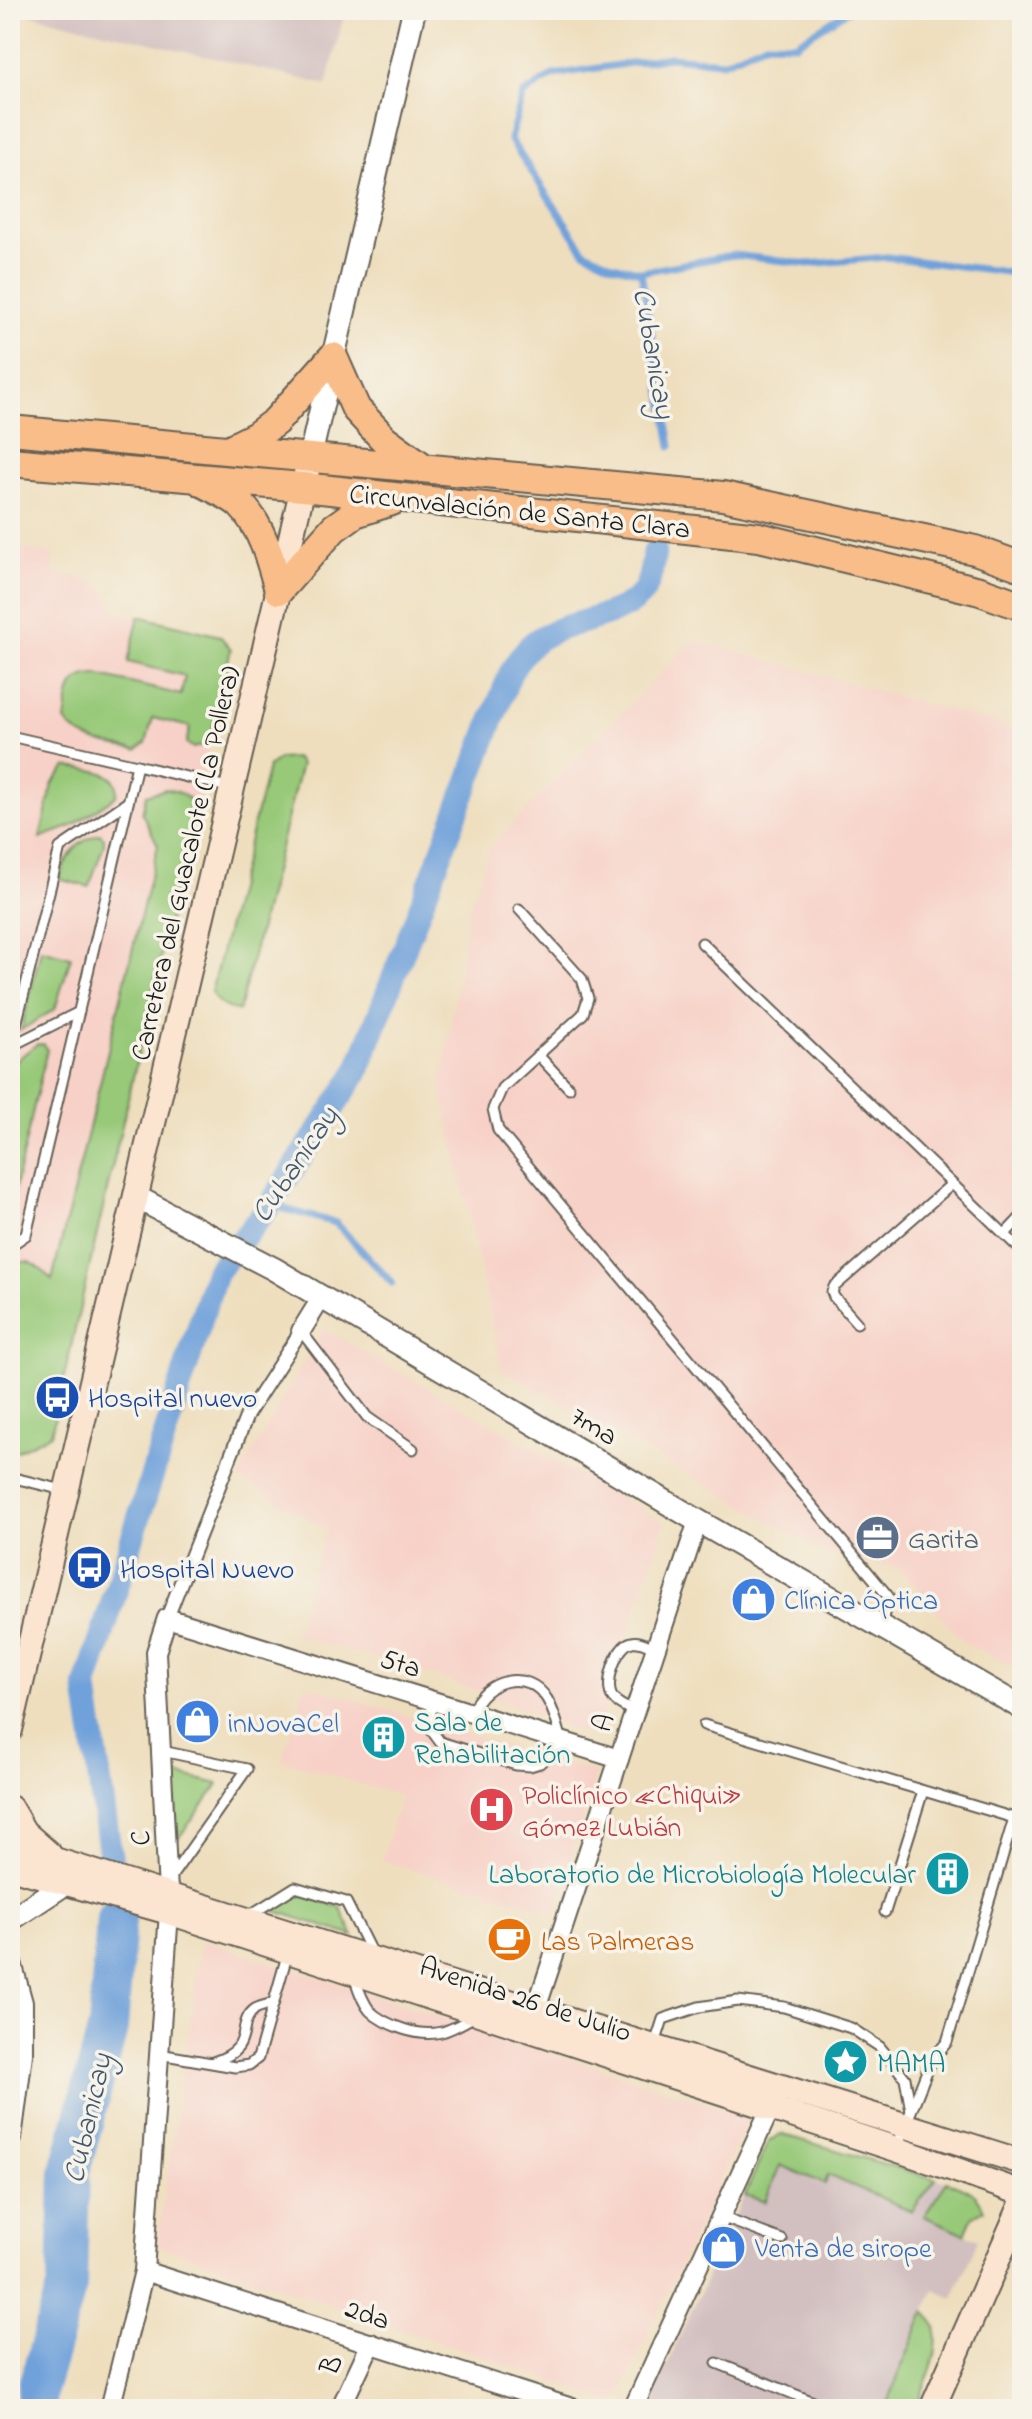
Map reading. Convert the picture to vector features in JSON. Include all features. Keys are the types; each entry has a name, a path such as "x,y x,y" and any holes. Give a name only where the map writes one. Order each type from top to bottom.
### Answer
{"highway":[{"path":"228,450 256,436 276,421 333,357 356,409 384,439 422,467"},
{"name":"Circunvalación de Santa Clara","path":"10,430 723,496 975,550 1022,567"},
{"name":"Circunvalación de Santa Clara","path":"10,462 404,497 759,537 980,591 1022,606"},
{"path":"196,478 239,503 252,520 270,556 279,590"},
{"path":"279,590 334,528 355,513 404,497"}],"main road":[{"name":"Carretera del Guacalote (La Pollera)","path":"10,1730 310,457"},
{"path":"10,1808 24,1832 61,1872"},
{"name":"Avenida 26 de Julio","path":"10,1846 61,1872 245,1918 375,1961 770,2109 1022,2193"},
{"name":"Avenida 26 de Julio","path":"10,1867 61,1872"},
{"name":"Avenida 26 de Julio","path":"161,1897 288,1952 478,2014 533,2020 654,2047 780,2086 908,2118 1022,2162"},
{"path":"932,2409 1018,2213 1000,2191 982,2179"}],"street":[{"name":"Carretera del Guacalote (La Pollera)","path":"310,457 414,10"},
{"name":"7ma","path":"136,1197 274,1269 698,1521 1022,1708"},
{"name":"C","path":"110,2409 144,2271 159,2054 162,1751 156,1652 247,1415 322,1297"},
{"name":"A","path":"533,2020 698,1521"},
{"name":"5ta","path":"167,1618 619,1759"},
{"path":"10,1920 61,1872"},
{"path":"10,1963 21,2003 10,2138"},
{"path":"633,2409 780,2086"},
{"name":"2da","path":"144,2271 575,2409"},
{"name":"B","path":"340,2409 371,2343"}],"lane":[{"path":"10,736 232,788"},
{"path":"10,1246 26,1235 137,765"},
{"path":"10,1047 60,848 128,802"},
{"path":"519,909 582,979 588,998 583,1014 502,1088 493,1109 498,1130 888,1596 881,1627"},
{"path":"702,943 1022,1251"},
{"path":"10,1047 79,1012"},
{"path":"538,1055 569,1088"},
{"path":"857,1323 834,1297 834,1287 952,1184"},
{"path":"1005,1234 1022,1216"},
{"path":"301,1331 367,1417 413,1449"},
{"path":"10,1477 66,1491"},
{"path":"635,1712 611,1697 608,1688 618,1651 626,1643 635,1641 657,1649"},
{"path":"432,1701 429,1727 440,1742 516,1765 530,1766 540,1763 562,1741 547,1699 537,1687 523,1681 509,1680 495,1684 483,1693 472,1712"},
{"path":"704,1725 1014,1818 947,2042 931,2061 896,2149"},
{"path":"161,1897 247,1769 162,1751"},
{"path":"885,1912 923,1791"},
{"path":"245,1918 295,1887 346,1902 375,1961"},
{"path":"159,2054 235,2067 249,2065 258,2058 288,1952"},
{"path":"353,1973 360,1995 371,2011 389,2025 424,2035 444,2031 478,2014"},
{"path":"654,2047 663,2019 699,2007 738,2001 784,2007 851,2028 880,2047 905,2078 908,2118"},
{"path":"210,2063 238,2049 248,2018 256,2008 274,2002"},
{"path":"721,2217 782,2240"},
{"path":"717,2363 831,2409"}],"shaded area":[{"path":"12,10 345,10 327,85"},
{"path":"11,546 53,555 53,573 100,583 117,613 220,636 231,649 51,1434 15,1452 10,1468"},
{"path":"693,640 1022,731 1022,1670 965,1643 899,1568 827,1553 502,1369 441,1086 469,910 490,847"},
{"path":"323,1329 665,1523 595,1737 438,1677 295,1635 326,1529 238,1478"},
{"name":"Policlínico «Chiqui» Gómez Lubián","path":"305,1685 596,1773 555,1913 382,1860 401,1796 282,1760"},
{"path":"202,1940 749,2117 616,2403 157,2245"},
{"path":"781,2134 947,2182 971,2191 980,2199 984,2210 972,2217 965,2234 978,2240 953,2298 934,2290 925,2311 932,2318 937,2354 915,2409 647,2409 768,2142"}],"green space":[{"path":"139,616 220,636 231,649 209,744 193,748 186,743 190,727 153,718 146,743 137,750 88,739 65,721 71,689 87,676 97,675 181,695 185,676 128,662"},
{"path":"295,758 301,764 239,1011 230,1009 216,1000 211,992 268,767 279,759"},
{"path":"66,767 108,775 117,787 116,796 72,826 40,838 53,783"},
{"path":"166,789 196,803 51,1434 15,1452 10,1451 10,1267 29,1262 52,1280 158,845 142,813 146,795"},
{"path":"100,834 104,844 89,887 59,879 74,850 85,840"},
{"path":"41,949 71,957 55,1009 21,1030"},
{"path":"37,1044 44,1044 47,1050 10,1209 10,1082 15,1061"},
{"path":"174,1774 219,1784 177,1840"},
{"path":"298,1894 340,1907 354,1936 272,1910"},
{"path":"781,2134 936,2179 912,2211 828,2175 825,2184 780,2165 765,2202 745,2195 768,2142"},
{"path":"947,2182 974,2194 984,2210 972,2217 965,2234 924,2216"},
{"path":"925,2312 933,2321 936,2346 925,2386 915,2409 886,2409 900,2370"}],"waterway":[{"name":"Cubanicay","path":"671,446 641,272 613,265 584,251 510,139 523,95 553,75 670,57 723,62 766,43 795,44 849,10"},
{"path":"641,272 733,255 808,264 887,257 1022,274"},
{"name":"Cubanicay","path":"111,1859 86,1686 216,1272 270,1205 357,1072 515,664 529,647 549,633 621,609 633,602 648,583 655,551"},
{"path":"270,1205 336,1223 392,1283"},
{"name":"Cubanicay","path":"35,2409 38,2386 67,2286 70,2171 108,2028 116,1919"}],"place":[{"name":"Hospital nuevo","path":"57,1397"},
{"name":"Garita","path":"877,1538"},
{"name":"Hospital Nuevo","path":"89,1568"},
{"name":"Clínica Óptica","path":"753,1599"},
{"name":"inNovaCel","path":"197,1722"},
{"name":"Sala de Rehabilitación","path":"383,1737"},
{"name":"Policlínico «Chiqui» Gómez Lubián","path":"491,1810"},
{"name":"Laboratorio de Microbiología Molecular","path":"947,1873"},
{"name":"Las Palmeras","path":"510,1940"},
{"name":"MAMA","path":"846,2062"},
{"name":"Venta de sirope","path":"724,2247"}]}
